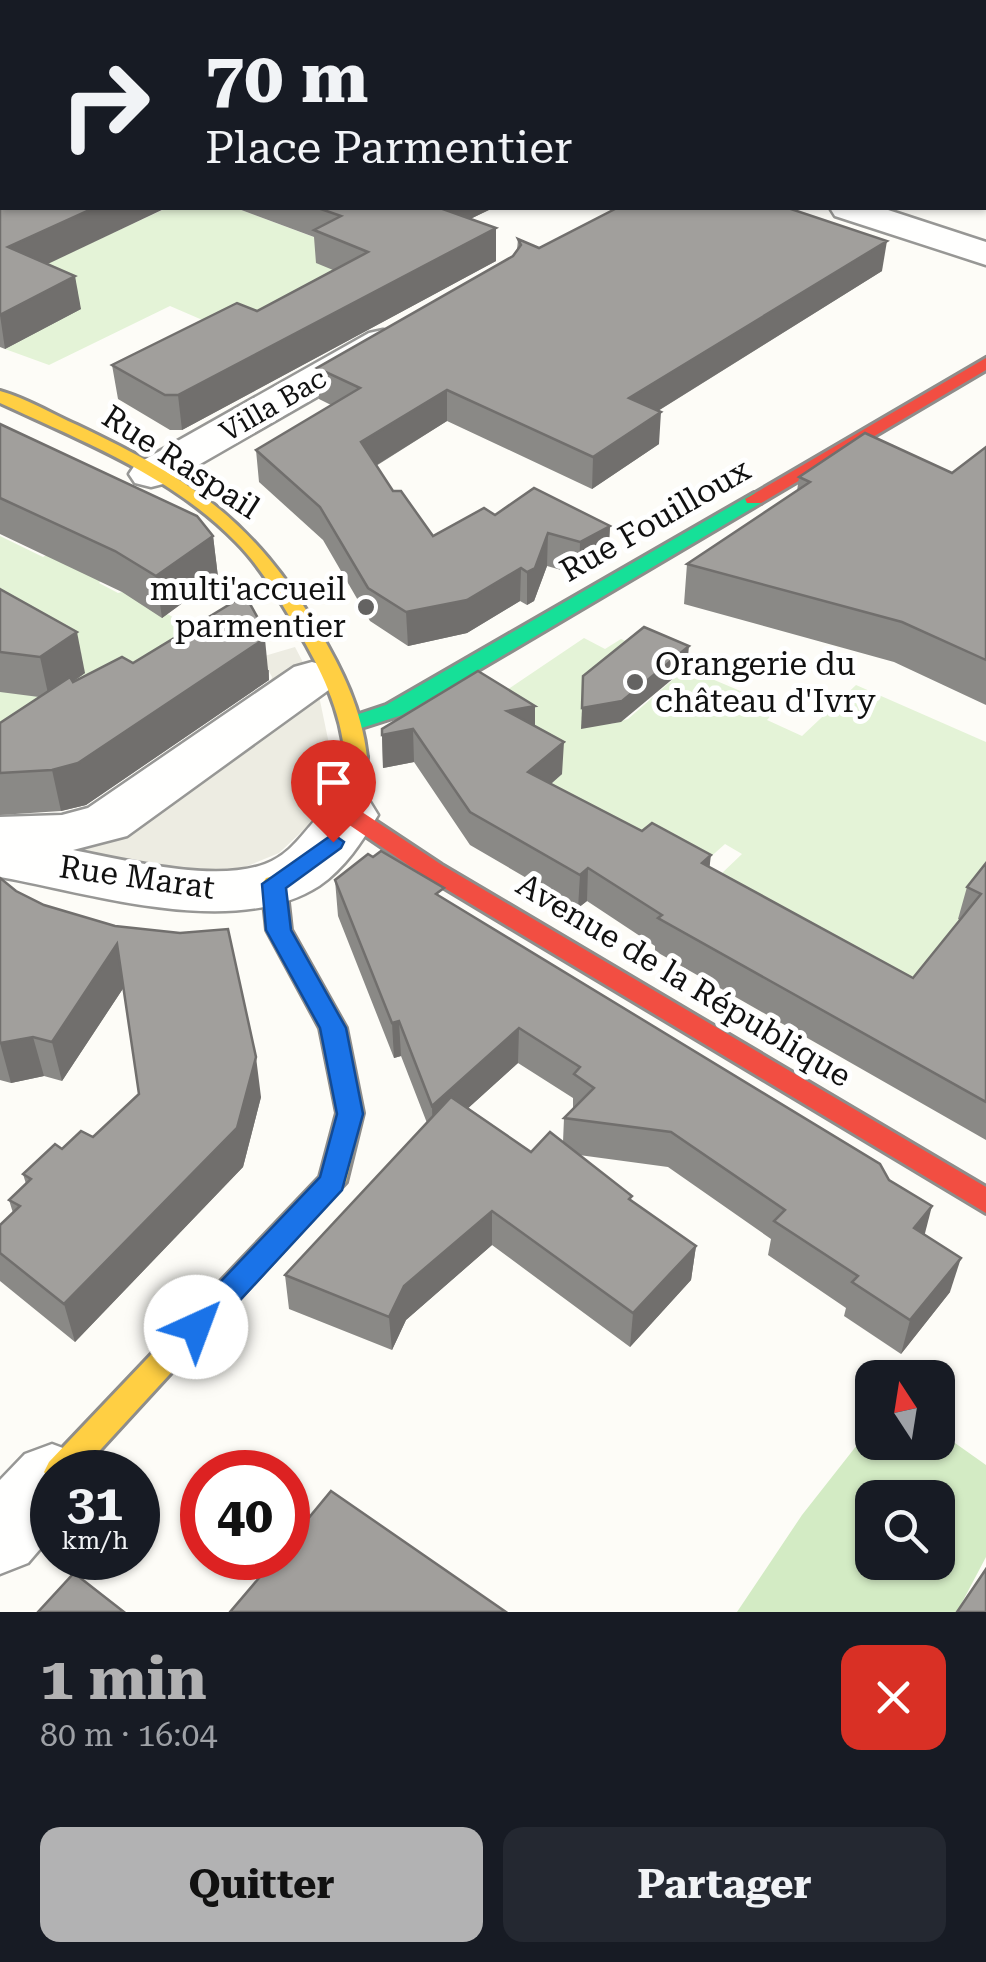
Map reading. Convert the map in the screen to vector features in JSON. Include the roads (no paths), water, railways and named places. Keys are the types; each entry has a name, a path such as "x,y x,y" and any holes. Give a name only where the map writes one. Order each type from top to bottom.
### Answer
{"street":[{"path":"854,210 986,254"},
{"name":"Villa Bac","path":"151,474 414,324"},
{"name":"Rue Fouilloux","path":"352,724 394,710 986,363"},
{"name":"Rue Raspail","path":"0,396 151,474 228,523 250,544 328,668 352,724"},
{"path":"0,836 62,834 107,822 312,678"},
{"path":"81,1450 332,1182 350,1114 333,1028 278,930 274,884 316,858 350,815 355,788 352,724"},
{"name":"Avenue de la République","path":"350,815 434,871 835,1107 986,1202"},
{"name":"Rue Marat","path":"0,857 185,887 224,890 274,884"},
{"path":"0,1536 30,1504"}],"place":[{"name":"multi'accueil parmentier","path":"366,607"},
{"name":"Orangerie du château d'Ivry","path":"635,682"}]}
